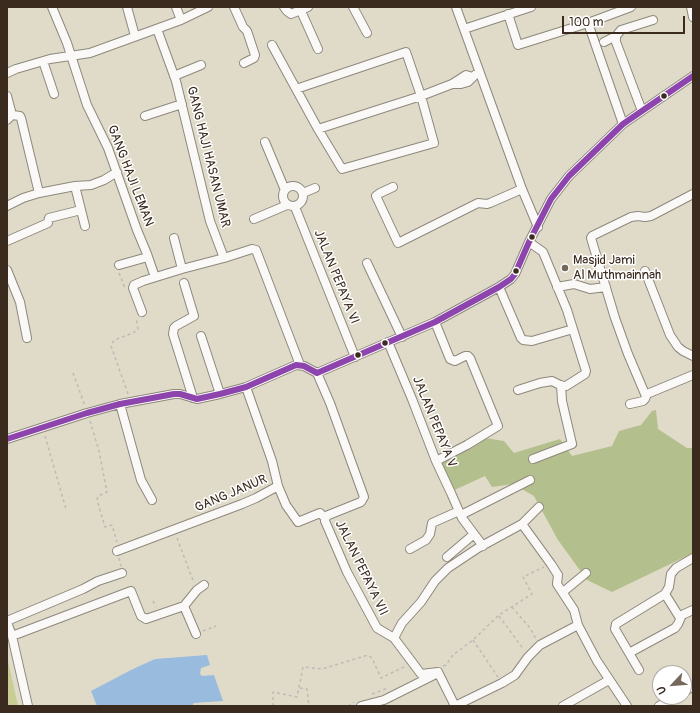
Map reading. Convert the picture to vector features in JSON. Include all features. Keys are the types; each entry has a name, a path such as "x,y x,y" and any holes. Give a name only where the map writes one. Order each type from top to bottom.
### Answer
{"street":[{"name":"GANG HAJI LEMAN","path":"52,7 64,36 87,105 105,140 155,277"},
{"path":"127,7 135,36"},
{"path":"176,7 180,20"},
{"path":"7,73 43,61 90,53 180,20 208,7"},
{"path":"234,7 243,27 247,32 255,55 254,58 244,63"},
{"path":"284,7 291,14 305,9 318,49"},
{"path":"353,7 366,33"},
{"path":"456,7 464,29 476,75 538,227"},
{"path":"464,29 530,7"},
{"path":"508,14 518,45 588,23 631,7"},
{"path":"691,7 693,16"},
{"path":"604,42 616,36 622,30 653,20"},
{"path":"588,23 623,124"},
{"name":"GANG HAJI HASAN UMAR","path":"157,28 182,104 210,221 224,258"},
{"path":"616,36 616,42 642,111"},
{"path":"272,45 296,89 318,129 342,169 434,144 421,96 406,52 296,89"},
{"path":"43,61 54,94"},
{"path":"174,76 201,65"},
{"path":"318,129 421,96 452,84 466,76 476,75"},
{"path":"7,439 120,404 174,394 180,394 193,398 202,398 220,394 246,387 296,365 300,365 318,373 435,322 499,287 515,274 529,242 549,204 569,176 623,124 693,76"},
{"path":"7,96 9,117 20,116 21,118 39,193"},
{"path":"144,116 182,104"},
{"name":"JALAN PEPAYA VI","path":"265,142 285,190 283,198 291,206 355,357"},
{"path":"7,206 23,198 39,193 76,186 91,185 104,180 117,172"},
{"path":"76,186 85,226"},
{"path":"254,219 300,204 304,199 303,193 298,187 291,186 285,190"},
{"path":"393,187 376,196 398,243 478,203 490,204 522,189"},
{"path":"303,193 315,188"},
{"path":"647,394 645,394 628,354 606,287 592,236 631,217 651,216 693,194"},
{"path":"7,241 48,223 49,218 81,210"},
{"path":"174,238 182,269"},
{"path":"518,390 552,380 566,386 586,372 568,310 543,252 529,242"},
{"path":"139,315 133,286 137,283 252,249 256,250 300,365"},
{"path":"119,265 147,257 147,254"},
{"path":"367,263 402,337"},
{"path":"7,270 20,302 27,338"},
{"path":"645,271 670,335 683,352 693,356"},
{"path":"184,283 194,316 176,326 173,334 193,398"},
{"path":"557,287 574,284 590,289 606,287"},
{"path":"499,287 523,340 532,341 573,329"},
{"path":"435,322 450,360 454,361 465,356 470,358 498,426 467,445 436,461"},
{"path":"201,336 220,394"},
{"name":"JALAN PEPAYA V","path":"388,342 436,461 460,513 483,546"},
{"name":"JALAN PEPAYA VII","path":"318,373 364,497 362,502 326,516 325,521 347,572 377,628 394,638 421,674 439,670"},
{"path":"630,404 645,400 647,394 693,375"},
{"path":"533,459 572,444 562,401 561,385"},
{"name":"GANG JANUR","path":"117,551 256,498 278,486 272,460 246,387"},
{"path":"120,404 141,480 152,500"},
{"path":"410,549 426,540 430,534 432,523 460,513 530,480"},
{"path":"278,486 286,505 298,522 320,514 325,518"},
{"path":"394,638 402,623 435,581 448,568 522,524 539,507"},
{"path":"522,524 558,575 557,584 574,610 578,625 597,661 627,706"},
{"path":"447,557 474,534"},
{"path":"639,670 615,629 616,624 665,594 669,587 671,574 676,568 693,558"},
{"path":"28,706 12,636 7,621 83,589 98,581 122,573"},
{"path":"563,592 586,573"},
{"path":"12,636 131,592 141,616 146,619 184,606 200,588"},
{"path":"665,594 680,618"},
{"path":"184,606 196,634"},
{"path":"629,653 675,628 682,615 693,610"},
{"path":"359,702 384,700 427,679 439,670 455,706 515,675 528,657 540,645 578,625"},
{"path":"563,706 609,680"}],"path":[{"path":"119,265 119,273 125,288"},
{"path":"131,402 112,346 114,340 133,333 138,329 139,315"},
{"path":"73,373 99,451 107,492 98,496 97,500 105,527 112,525"},
{"path":"42,428 66,509"},
{"path":"174,530 200,588"},
{"path":"439,670 446,665 453,655 473,640 499,615 532,594 523,577 551,564"},
{"path":"512,607 530,628 540,645"},
{"path":"499,615 528,657"},
{"path":"196,634 216,626"},
{"path":"473,640 502,683"},
{"path":"273,706 273,692 297,697 304,667 322,669 368,655 372,658 382,678 413,663"},
{"path":"372,694 391,687"},
{"path":"299,688 307,689 309,706"},
{"path":"348,706 359,702"}],"green space":[{"path":"656,410 658,429 687,448 693,448 693,553 612,592 587,580 558,540 534,496 513,484 492,487 485,476 448,493 431,458 473,436 504,441 514,453 560,439 572,456 612,446 619,431 641,425 652,411"},
{"path":"7,656 18,706 7,706"}],"water":[{"path":"207,655 210,665 201,668 200,674 202,676 214,675 223,701 194,703 192,706 97,706 91,691 155,659"}],"transit line":[{"path":"7,439 120,404 174,394 180,394 197,399 220,394 246,387 296,365 304,366 317,373 435,322 511,279 515,274 529,242 551,199 569,176 623,124 693,76"}],"place":[{"name":"Masjid Jami Al Muthmainnah","path":"565,268"}]}
